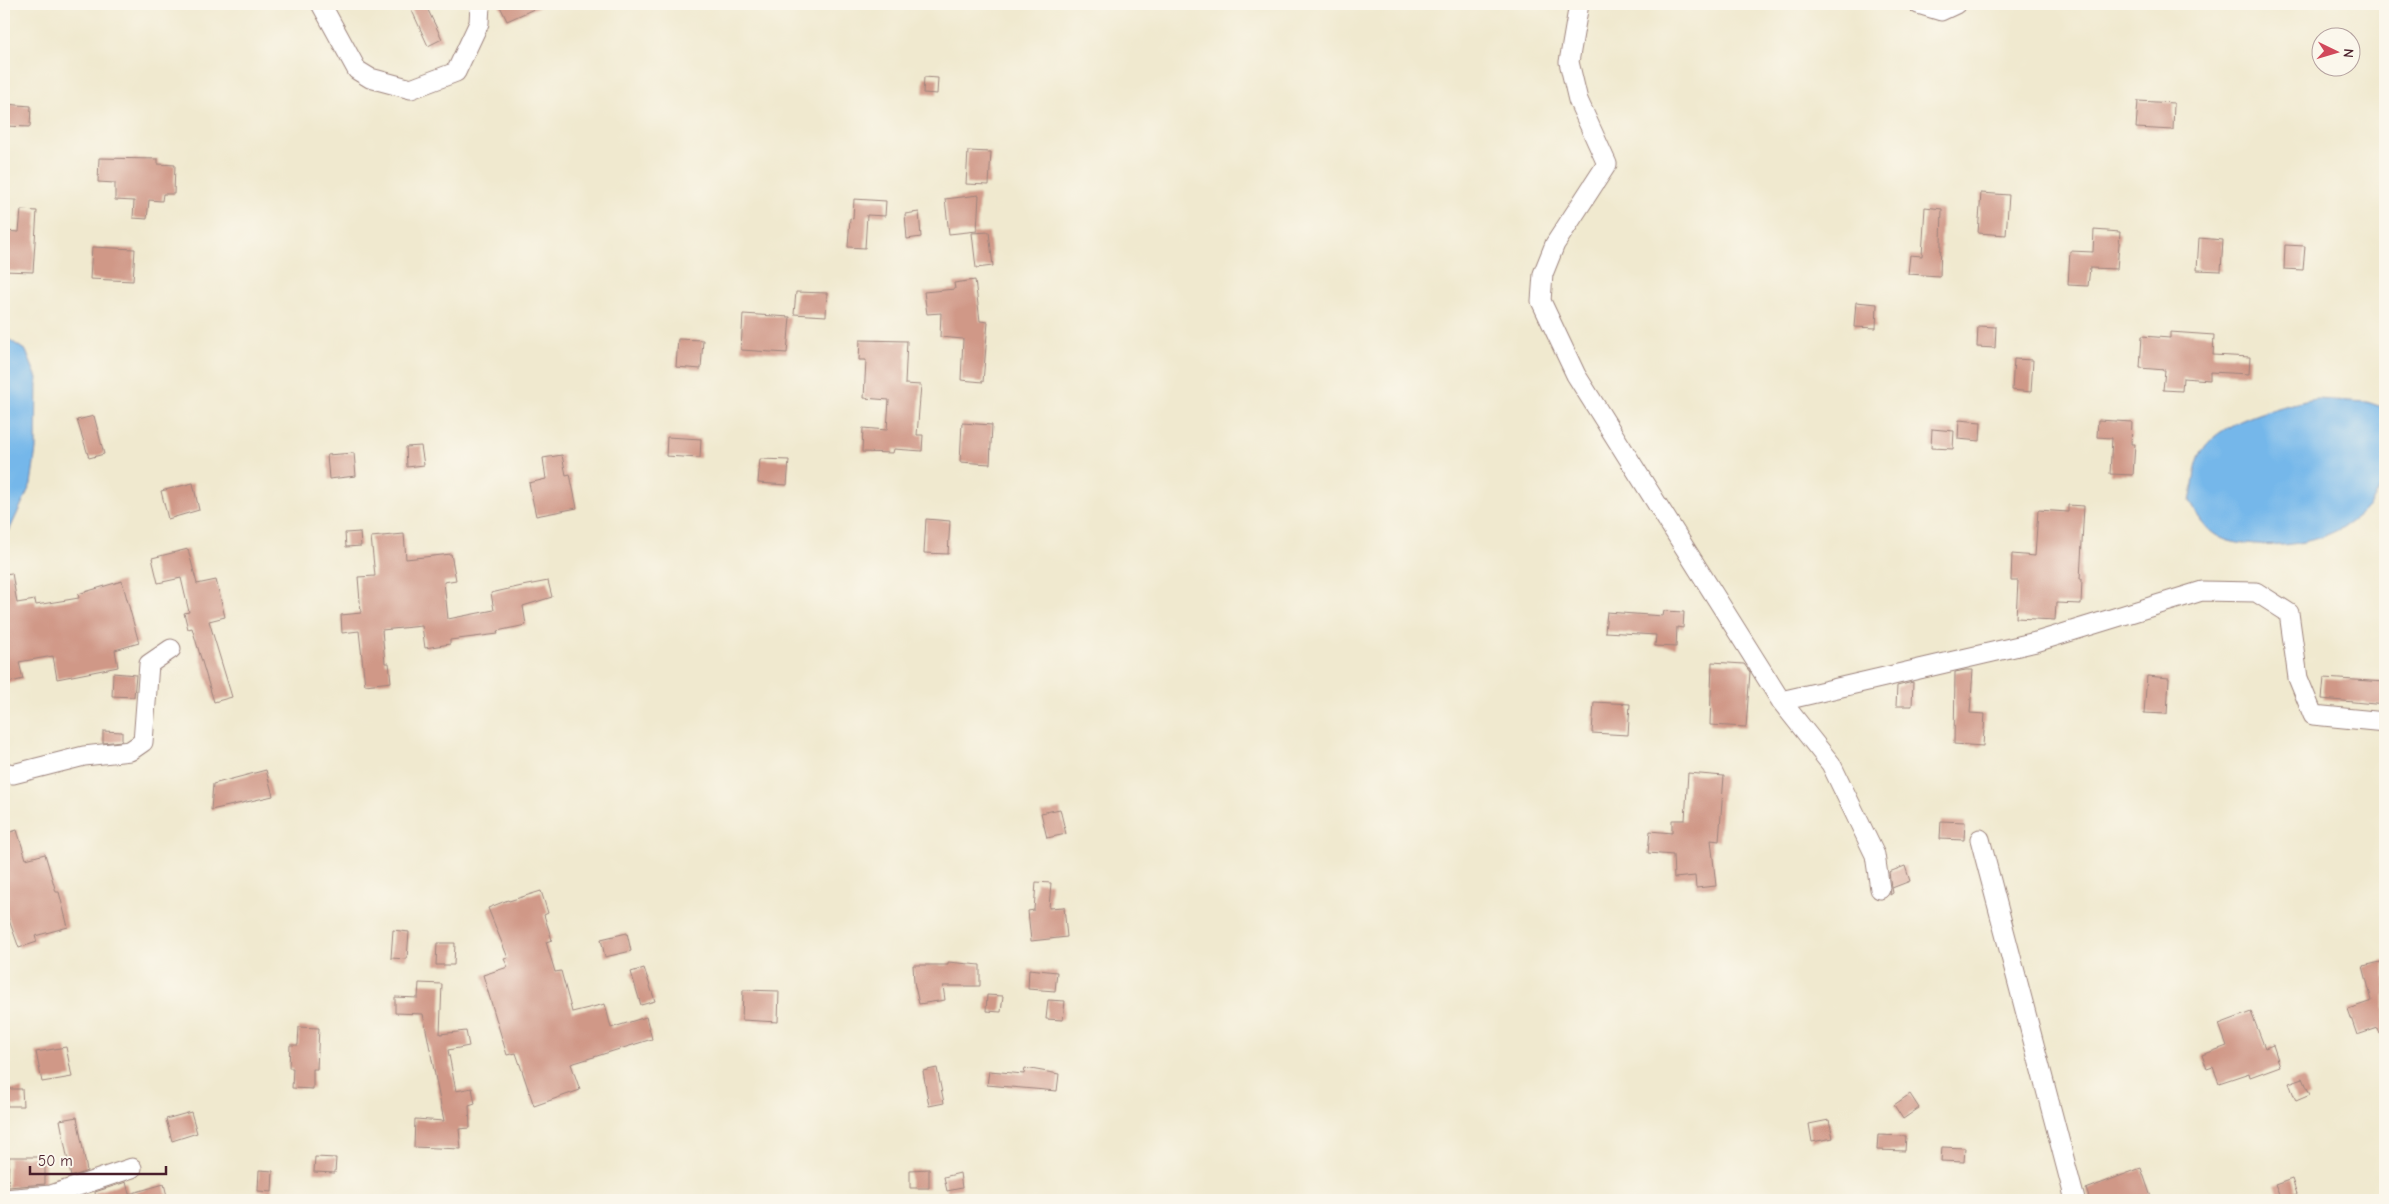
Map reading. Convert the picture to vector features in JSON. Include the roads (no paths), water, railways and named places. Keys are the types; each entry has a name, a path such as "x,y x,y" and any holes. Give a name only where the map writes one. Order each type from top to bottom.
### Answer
{"street":[{"path":"321,4 357,70 370,78 411,89 456,72 479,24 480,4"},
{"path":"1579,4 1569,62 1578,100 1607,164 1555,244 1543,274 1541,301 1576,375 1781,701 1831,764 1875,856 1880,889"},
{"path":"1918,4 1941,11 1956,4"},
{"path":"1781,701 2036,642 2202,591 2256,592 2289,613 2298,678 2313,715 2385,722"},
{"path":"4,772 13,774 84,756 130,751 143,742 149,664 171,649"},
{"path":"1980,839 2075,1200"},
{"path":"4,1199 41,1198 132,1168"}],"water":[{"path":"4,336 26,351 37,378 36,449 31,484 4,542"},
{"path":"2315,399 2367,402 2385,408 2387,456 2385,474 2375,498 2363,512 2348,524 2313,540 2294,544 2256,545 2232,542 2214,534 2202,522 2190,502 2197,462 2207,444 2218,434 2250,417 2284,406"}]}
